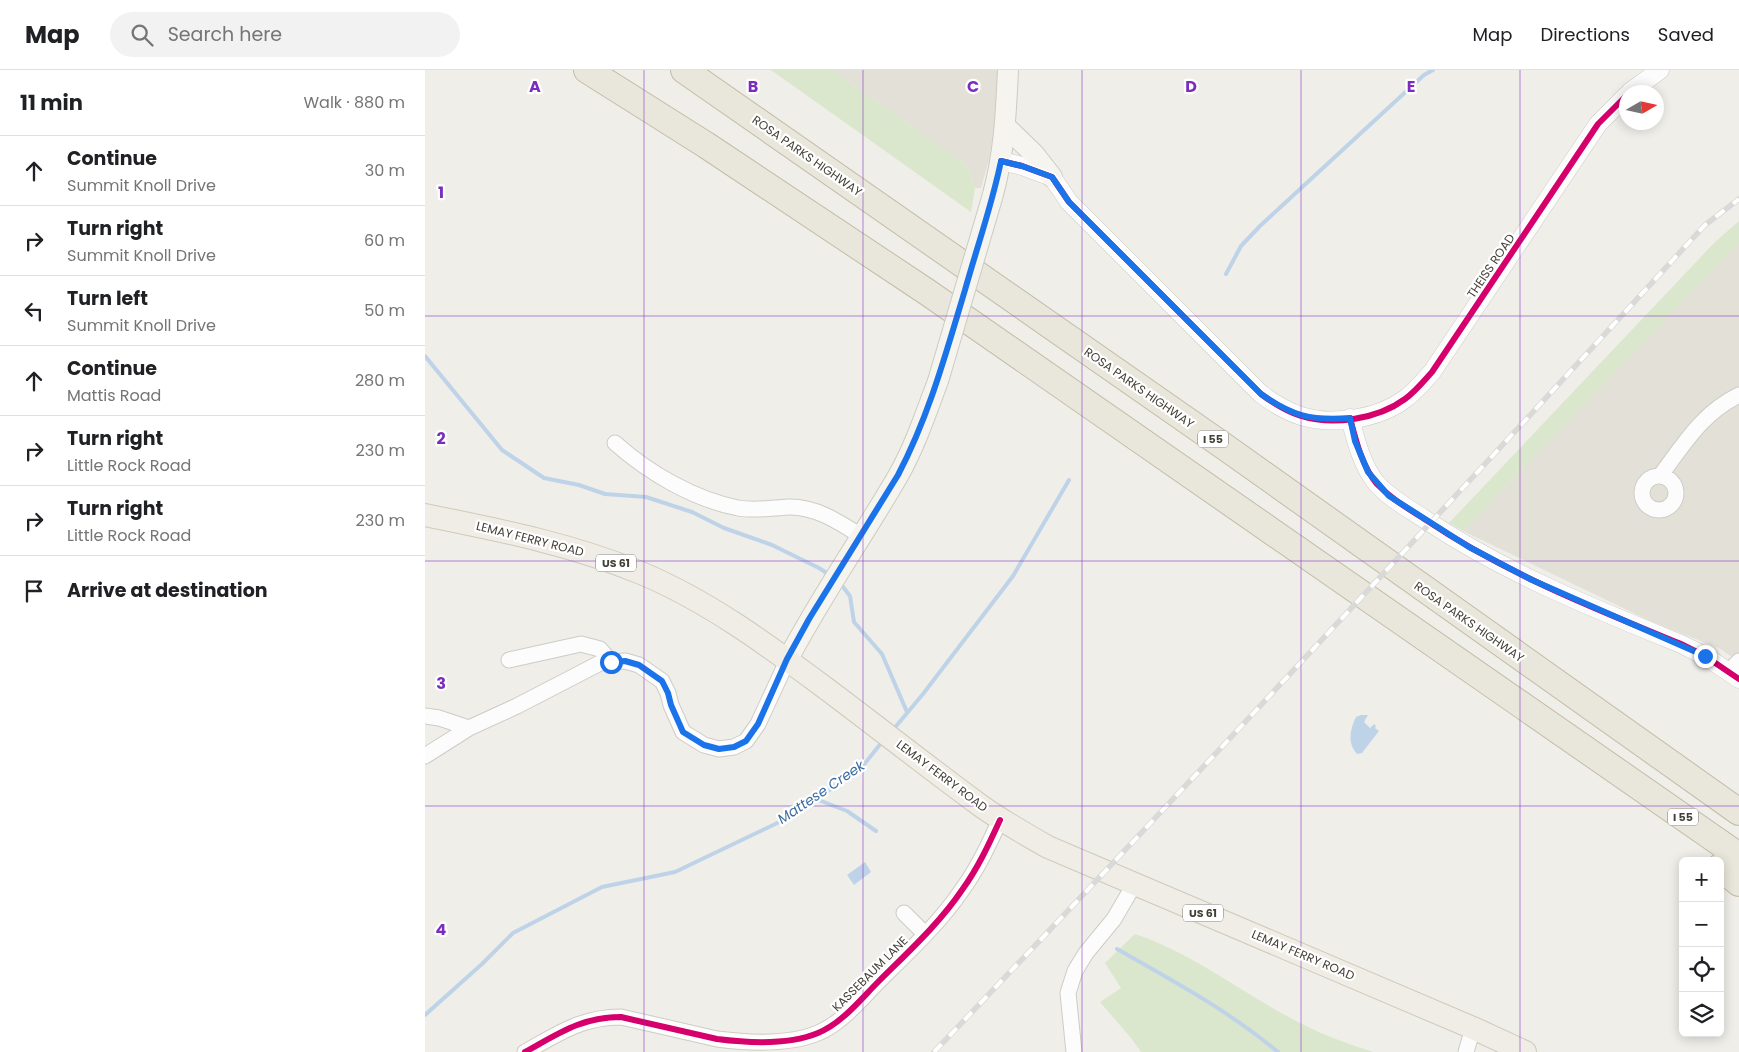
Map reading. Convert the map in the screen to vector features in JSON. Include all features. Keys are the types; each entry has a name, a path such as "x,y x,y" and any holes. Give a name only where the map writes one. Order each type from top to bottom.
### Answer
{"highway":[{"name":"I 55","path":"587,70 722,155 919,287 1739,856"},
{"name":"ROSA PARKS HIGHWAY","path":"684,70 1225,447 1739,812"},
{"path":"1627,778 1709,857"},
{"path":"1724,870 1739,883"}],"main road":[{"path":"787,659 820,600 898,475 923,422 938,381 992,198 1001,161 1006,127 1008,70"},
{"path":"1006,127 1033,154 1052,177"},
{"name":"LEMAY FERRY ROAD","path":"425,515 542,539 575,548 642,573 709,607 760,639 1000,820 1048,847 1473,1028 1525,1052"}],"street":[{"path":"1640,85 1660,70"},
{"name":"THEISS ROAD","path":"1052,177 1069,202 1261,394 1274,403 1301,416 1316,419 1350,418 1377,413 1404,400 1432,372 1598,124 1619,103"},
{"path":"1001,161 1022,166 1052,177"},
{"path":"1660,476 1698,424 1725,401 1739,394"},
{"path":"1350,418 1355,441 1368,472 1389,496 1447,534 1532,580 1681,644 1736,670"},
{"path":"615,443 641,464 684,489 721,504 740,509 758,510 790,507 805,509 823,514 861,536"},
{"path":"509,660 581,644 600,649 611,662"},
{"path":"425,756 469,728 517,706 599,663 625,661 639,665 662,681 683,732 704,745 719,749 734,747 746,741 758,724 787,659"},
{"path":"425,716 439,718 469,728"},
{"name":"KASSEBAUM LANE","path":"525,1052 579,1023 607,1016 632,1019 717,1039 789,1047 805,1038 818,1034 835,1024 848,1013 925,934 963,889 987,849 1000,820"},
{"path":"1074,1052 1069,993 1075,971 1086,953 1114,919 1135,883"},
{"path":"904,913 925,934"},
{"path":"1466,1052 1473,1028"}],"shaded area":[{"path":"832,70 998,70 995,125 989,160 981,188 975,188 968,166"},
{"path":"1738,243 1739,662 1719,648 1650,621 1463,531"}],"green space":[{"path":"771,70 832,70 968,166 975,188 971,212"},
{"path":"1739,221 1739,243 1463,531 1449,523 1715,242"},
{"path":"1135,934 1179,953 1281,1013 1311,1028 1337,1040 1373,1052 1141,1052 1100,1002 1121,988 1105,963"}],"water":[{"path":"1368,715 1364,722 1370,728 1374,724 1375,728 1379,731 1362,753 1357,754 1351,741 1352,726 1356,717"},
{"path":"865,862 871,872 854,885 847,875"}],"waterway":[{"path":"1226,274 1241,246 1260,226 1424,75 1433,70"},
{"path":"425,356 502,450 544,478 579,485 605,494 646,497 692,512 724,528 772,545 819,568 831,576"},
{"name":"Mattese Creek","path":"892,731 923,694 1013,576 1069,480"},
{"path":"840,583 850,596 854,622 882,654 907,712"},
{"name":"Mattese Creek","path":"425,1015 482,964 513,933 602,887 675,872 792,816 862,767 882,742"},
{"path":"816,799 847,811 876,831"},
{"path":"1117,949 1220,1010 1278,1052"}],"railway":[{"path":"934,1052 1514,433 1705,225 1739,199"}],"cycle path":[{"path":"1001,161 1022,166 1052,177 1069,202 1261,394 1290,412 1301,416 1327,420 1355,419 1382,412 1394,406 1419,387 1432,372 1598,124 1619,103"},
{"path":"1350,418 1360,453 1367,469 1377,484 1400,503 1487,557 1582,603 1681,644 1705,656 1739,679"},
{"path":"525,1052 559,1033 582,1023 607,1018 621,1017 717,1039 742,1041 794,1040 827,1029 850,1011 922,938 953,903 968,882 1000,820"}],"route":[{"path":"611,662 625,661 639,665 662,681 683,732 704,745 719,749 734,747 746,741 758,724 787,659 809,619 898,475 911,450 938,381 992,198 1001,161 1022,166 1052,177 1069,202 1261,394 1274,403 1301,416 1333,420 1350,418 1355,441 1368,472 1389,496 1440,530 1532,580 1705,656"}]}
